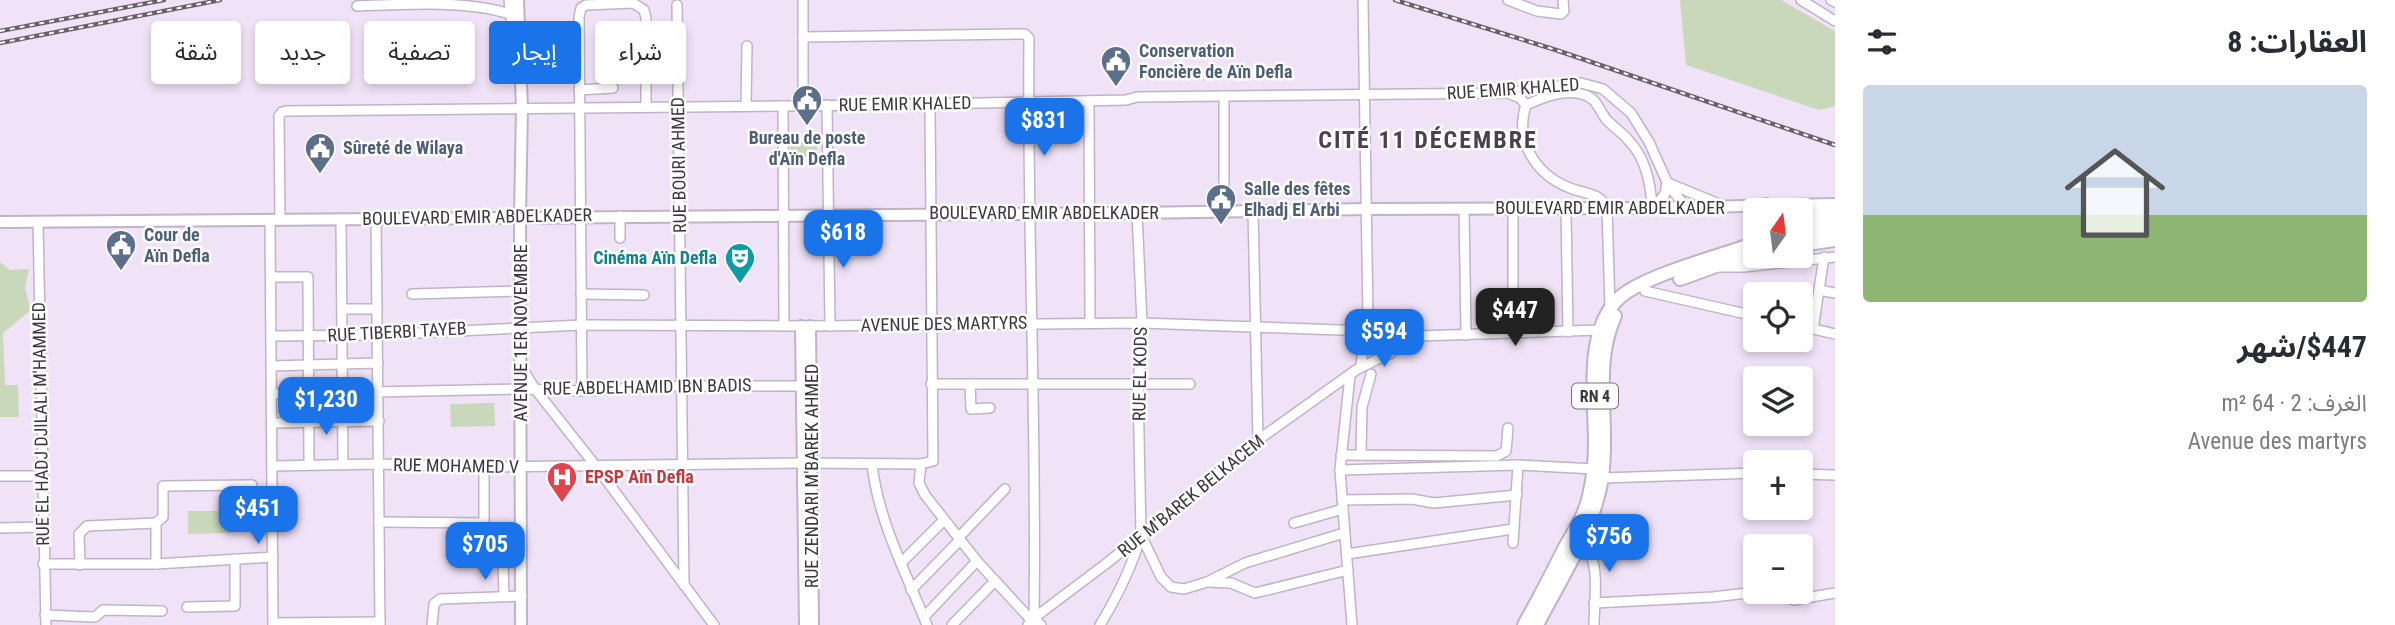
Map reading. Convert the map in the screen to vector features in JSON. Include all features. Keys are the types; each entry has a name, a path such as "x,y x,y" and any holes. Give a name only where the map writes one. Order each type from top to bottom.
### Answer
{"highway":[{"path":"1813,216 1835,212"},
{"path":"1813,225 1835,222"},
{"path":"1813,235 1835,232"},
{"path":"1813,243 1835,240"},
{"name":"RN 4","path":"1524,625 1580,520 1598,474 1595,354 1599,330 1610,308 1619,297 1639,285 1743,251"},
{"name":"RN 4","path":"1537,625 1590,519 1598,474 1605,349 1609,330 1623,305 1645,290 1743,256"}],"main road":[{"name":"AVENUE 1ER NOVEMBRE","path":"518,0 519,21"},
{"name":"AVENUE 1ER NOVEMBRE","path":"521,625 522,84"},
{"name":"BOULEVARD EMIR ABDELKADER","path":"1813,205 1835,204"},
{"name":"BOULEVARD EMIR ABDELKADER","path":"0,222 1743,207"},
{"path":"805,625 806,326"},
{"name":"RUE ZENDARI M'BAREK AHMED","path":"807,463 813,625"}],"street":[{"path":"509,0 512,21"},
{"path":"803,0 803,106"},
{"path":"1352,625 1340,470 1356,370 1367,331 1363,0"},
{"path":"1508,0 1538,10 1562,14 1563,0"},
{"path":"1801,0 1835,21"},
{"path":"357,6 468,3 486,5 510,14"},
{"path":"582,391 579,107 581,8 588,4 634,3 646,14 646,106"},
{"name":"RUE BOURI AHMED","path":"677,5 684,584"},
{"path":"803,37 1025,34 1029,38 1031,383 1036,488 1034,622"},
{"path":"746,106 747,46"},
{"name":"RUE EMIR KHALED","path":"275,219 279,116 282,112 1508,93 1573,83 1603,89 1631,113 1649,142 1667,182 1685,207"},
{"path":"579,90 613,88"},
{"path":"1610,308 1607,208 1599,197 1561,184 1539,166 1529,153 1523,132 1522,119 1527,105 1563,93 1574,92 1592,99 1606,119 1638,152 1650,188 1653,208"},
{"path":"1508,93 1520,98 1527,105"},
{"path":"1224,96 1224,210"},
{"path":"1089,101 1090,323"},
{"path":"930,104 933,324 931,384 1190,384"},
{"path":"827,105 830,326"},
{"path":"783,106 784,326"},
{"path":"1653,208 1665,194 1667,182 1726,207"},
{"path":"1513,208 1513,334"},
{"path":"1464,209 1466,335"},
{"path":"1566,209 1568,332"},
{"path":"1253,210 1258,440"},
{"name":"RUE EL KODS","path":"1137,213 1142,323 1138,384 1141,535"},
{"path":"620,216 620,238"},
{"path":"275,219 272,277 273,624 380,623 376,219"},
{"path":"341,219 343,465"},
{"name":"RUE EL HADJ DJILALI M'HAMMED","path":"38,222 45,620"},
{"path":"1824,257 1813,329 1835,334"},
{"path":"1714,267 1744,267 1835,257"},
{"path":"272,277 308,277 309,465"},
{"path":"1645,290 1743,313"},
{"path":"1819,290 1835,293"},
{"path":"411,294 520,291"},
{"path":"581,294 644,295"},
{"path":"343,309 377,309"},
{"name":"AVENUE DES MARTYRS","path":"521,326 1142,323 1367,331 1385,337"},
{"name":"RUE TIBERBI TAYEB","path":"273,336 377,335 521,326"},
{"path":"1385,337 1599,330"},
{"path":"1367,331 1376,349 1390,351 1393,342 1385,337"},
{"name":"RUE M'BAREK BELKACEM","path":"1034,622 1258,440 1356,370 1390,351 1431,335"},
{"name":"RUE M'BAREK BELKACEM","path":"1356,370 1376,349 1377,341 1385,337"},
{"path":"272,366 378,363"},
{"path":"521,366 535,389 595,465 713,625"},
{"path":"1361,455 1362,407 1371,374"},
{"name":"RUE MOHAMED V","path":"273,466 921,464 933,461 931,384"},
{"path":"970,384 971,409 990,408"},
{"name":"RUE ABDELHAMID IBN BADIS","path":"272,394 807,386"},
{"path":"273,423 379,421"},
{"path":"1341,455 1497,456 1506,451 1508,428"},
{"path":"872,464 874,488 925,621 977,561"},
{"path":"921,464 919,483 925,495 977,561 1034,622"},
{"path":"1513,543 1518,465"},
{"path":"1340,470 1518,465 1598,474 1743,473"},
{"path":"484,467 484,539 487,547 503,564 504,597"},
{"path":"1813,474 1835,475"},
{"path":"0,476 42,476"},
{"path":"80,565 79,534 87,526 156,523 163,517 163,486 252,485"},
{"path":"911,590 1005,489"},
{"path":"1294,523 1342,505 1412,499 1434,503 1517,495"},
{"path":"901,563 944,520"},
{"path":"156,523 156,564"},
{"path":"379,523 484,523"},
{"path":"0,528 43,527"},
{"path":"1347,554 1513,529"},
{"path":"1141,535 1153,565 1171,587 1184,589 1207,582 1245,563 1344,533"},
{"path":"1100,625 1116,598 1141,535"},
{"path":"1581,539 1589,547 1594,562 1594,625"},
{"path":"43,564 156,564 273,557"},
{"path":"187,607 235,606 235,559"},
{"path":"1207,582 1231,583 1255,593 1348,570"},
{"path":"952,625 995,581"},
{"path":"1594,603 1756,592 1771,593 1794,600 1835,593"},
{"path":"432,625 434,604 440,599 522,596"},
{"path":"45,620 95,617 103,610 162,611"}],"green space":[{"path":"1680,0 1781,0 1835,31 1835,106 1819,110 1686,65"},
{"path":"790,142 817,142 817,157 790,157"},
{"path":"0,262 10,270 29,269 25,288 31,310 3,333 5,385 18,385 19,417 0,417"},
{"path":"494,403 495,426 451,427 450,404"},
{"path":"188,511 231,511 231,533 188,534"}],"railway":[{"path":"0,31 164,0"},
{"path":"0,43 220,0"},
{"path":"1395,0 1556,50 1835,145"}],"place":[{"name":"Conservation Foncière de Aïn Defla","path":"1116,88"},
{"name":"Bureau de poste d'Aïn Defla","path":"807,127"},
{"name":"Sûreté de Wilaya","path":"320,175"},
{"name":"Salle des fêtes Elhadj El Arbi","path":"1221,226"},
{"name":"Cour de Aïn Defla","path":"121,272"},
{"name":"Cinéma Aïn Defla","path":"740,285"},
{"name":"EPSP Aïn Defla","path":"562,504"}],"district":[{"name":"CITÉ 11 DÉCEMBRE","path":"1428,140"}]}
